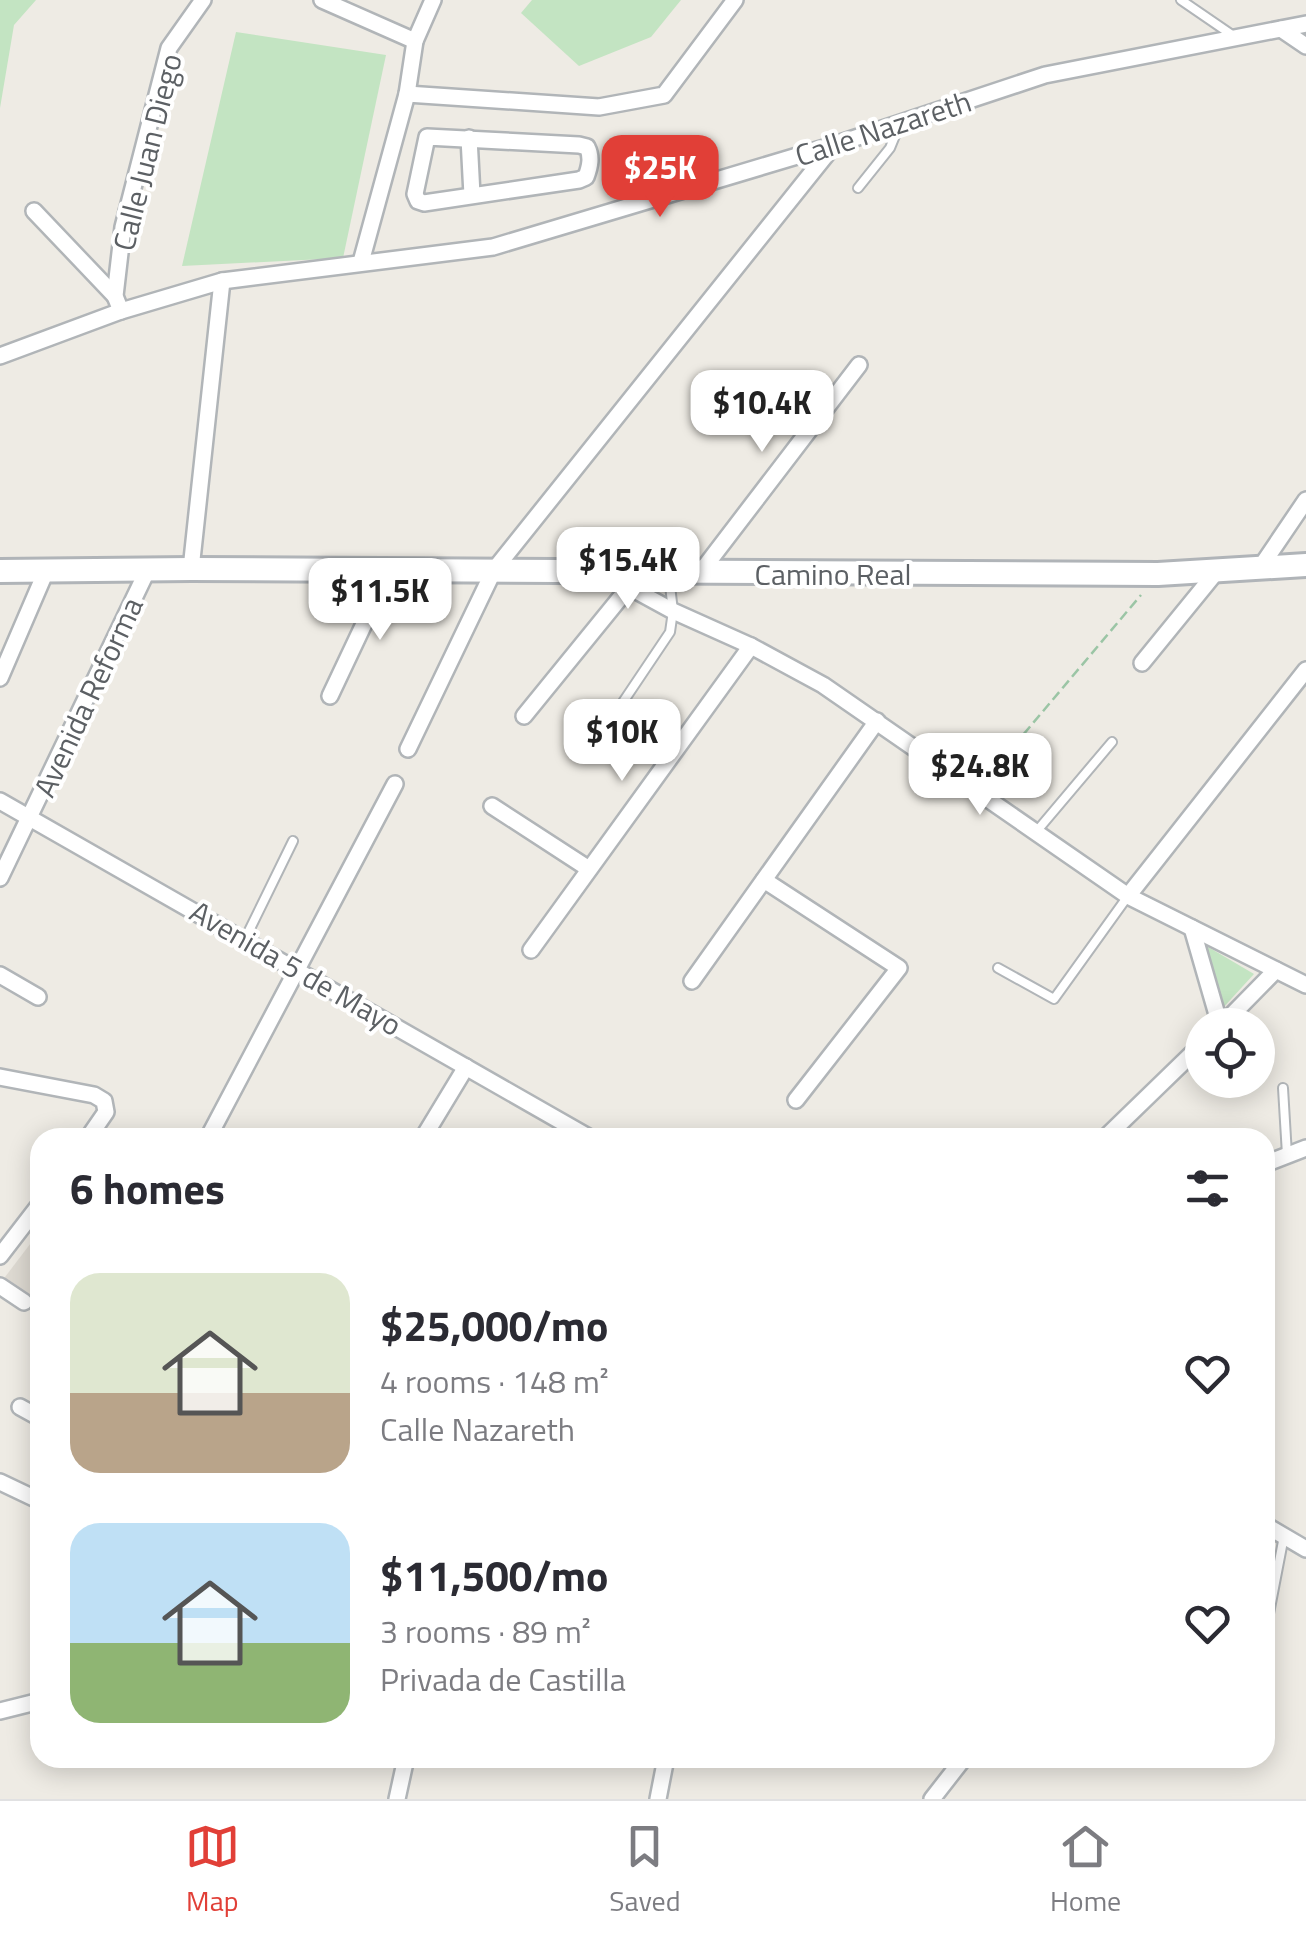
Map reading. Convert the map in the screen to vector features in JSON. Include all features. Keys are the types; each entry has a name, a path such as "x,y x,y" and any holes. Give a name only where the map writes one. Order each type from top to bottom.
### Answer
{"main road":[{"name":"Camino Real","path":"0,571 494,570 624,580 669,572 1158,574 1306,565"}],"street":[{"name":"Calle Juan Diego","path":"118,303 123,227 169,48 203,0"},
{"path":"322,0 415,41"},
{"path":"361,262 408,94 415,41 433,0"},
{"path":"408,94 599,107 664,95 735,0"},
{"name":"Calle Nazareth","path":"0,356 118,303 222,282 493,247 834,145 1045,75 1306,24"},
{"path":"1281,29 1306,46"},
{"path":"427,137 469,138 587,147 590,155 586,177 418,201 415,194 427,137"},
{"path":"469,138 472,195"},
{"path":"408,749 494,570 834,145"},
{"path":"387,171 419,172"},
{"path":"34,211 118,303"},
{"path":"191,569 222,282"},
{"path":"700,573 859,365"},
{"path":"1260,568 1306,500"},
{"name":"Avenida Reforma","path":"0,878 148,569"},
{"path":"0,678 46,571"},
{"path":"330,696 389,571"},
{"path":"1142,663 1217,571"},
{"path":"524,716 624,580 673,611 751,646 823,685 1128,896 1306,984"},
{"path":"531,950 751,646"},
{"path":"1128,896 1306,670"},
{"path":"692,981 877,722"},
{"path":"213,1128 395,784"},
{"name":"Avenida 5 de Mayo","path":"0,801 573,1128"},
{"path":"492,806 589,869"},
{"path":"764,880 899,968 796,1100"},
{"path":"1192,928 1216,1008"},
{"path":"1238,1008 1276,970"},
{"path":"0,975 38,997"},
{"path":"1116,1128 1185,1061"},
{"path":"429,1128 466,1066"},
{"path":"0,1077 94,1095 104,1101 106,1112 95,1128"},
{"path":"1275,1160 1306,1148"},
{"path":"0,1256 30,1218"},
{"path":"0,1226 22,1230"},
{"path":"0,1286 24,1302"},
{"path":"20,1407 30,1412"},
{"path":"0,1482 30,1496"},
{"path":"1275,1531 1306,1549"},
{"path":"0,1711 30,1704"},
{"path":"396,1799 404,1768"},
{"path":"658,1799 664,1768"},
{"path":"932,1799 956,1768"}],"lane":[{"path":"1181,0 1237,38"},
{"path":"858,188 890,148 900,123"},
{"path":"617,711 670,632 673,611 669,572"},
{"path":"1036,832 1112,742"},
{"path":"244,938 293,841"},
{"path":"998,968 1054,1000 1128,896"},
{"path":"1283,1088 1286,1155"},
{"path":"1275,1582 1284,1536"}],"path":[{"path":"977,788 1158,574"}],"shaded area":[{"path":"30,1244 30,1297 2,1281"}],"green space":[{"path":"0,0 36,0 14,25 0,108"},
{"path":"532,0 681,0 651,37 579,66 521,13"},
{"path":"236,32 386,55 343,258 182,266"},
{"path":"1203,944 1254,974 1220,1008"}]}
